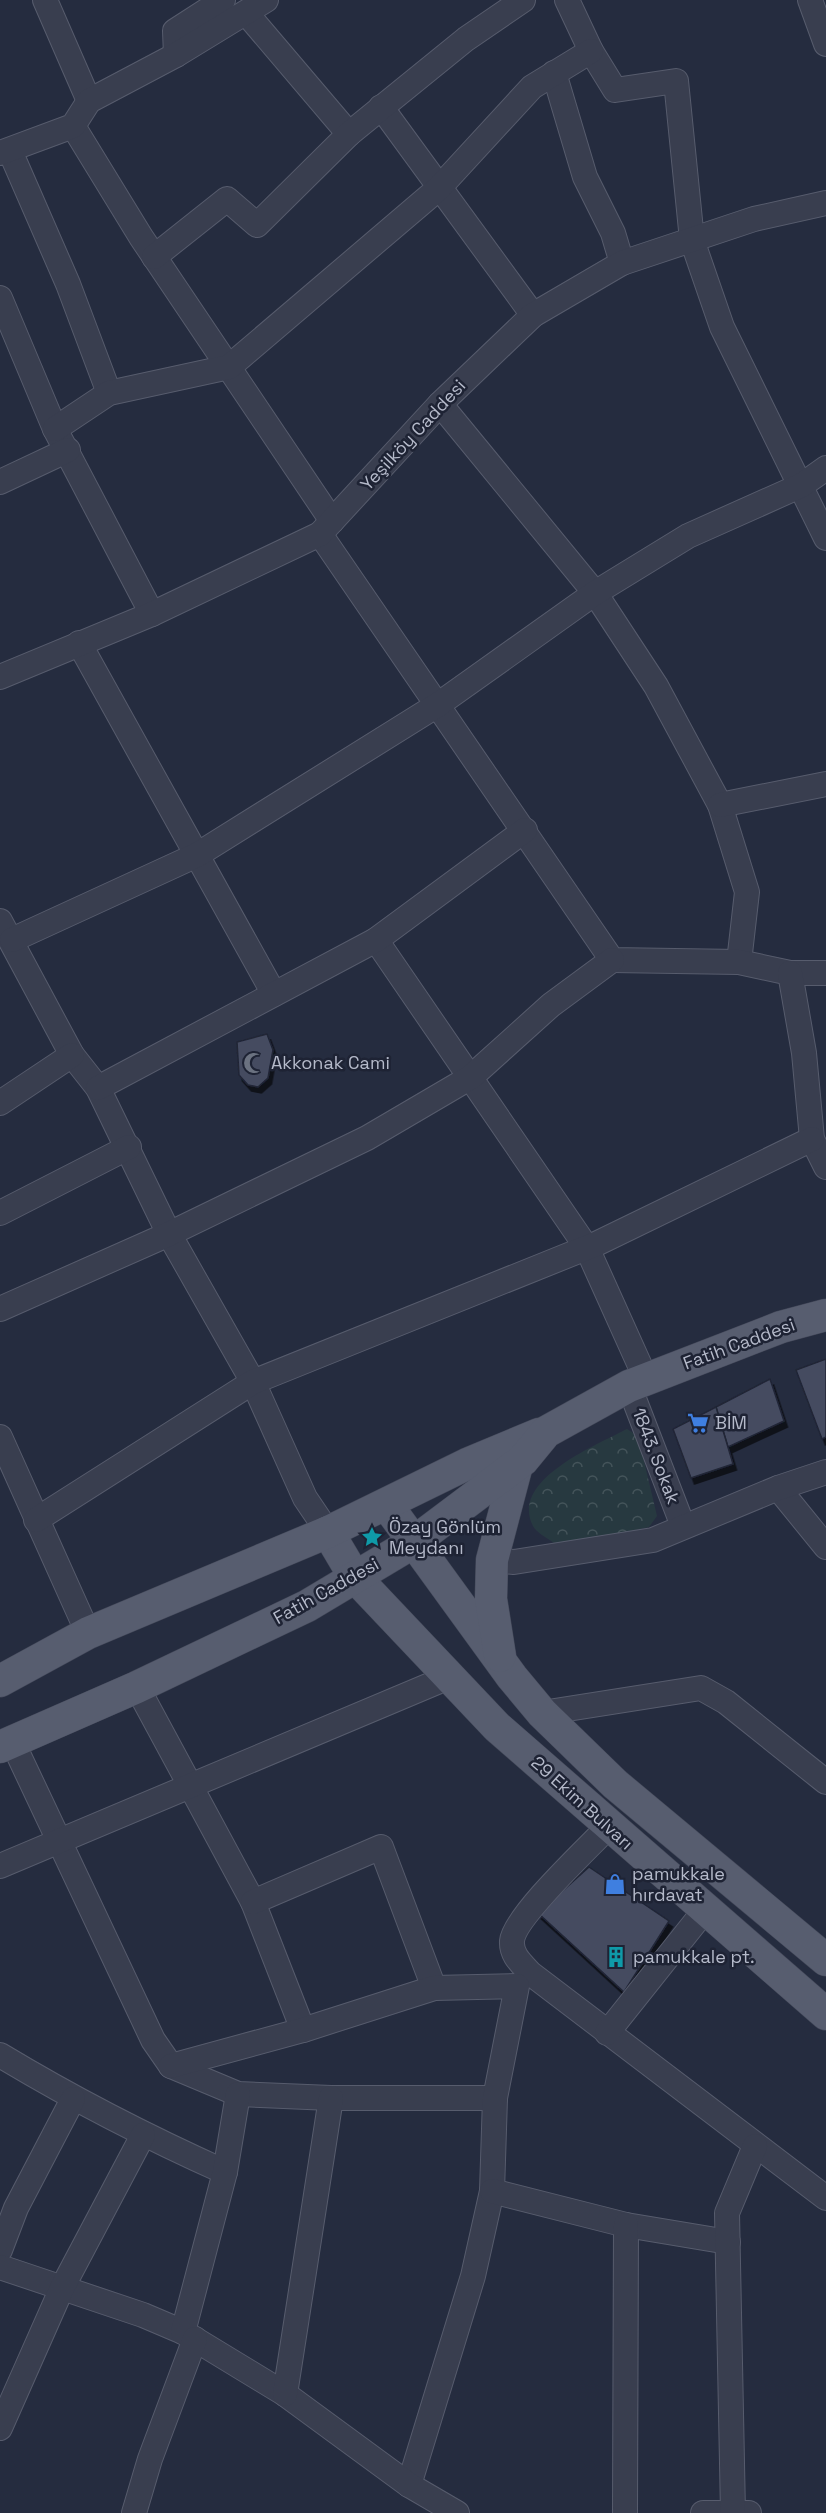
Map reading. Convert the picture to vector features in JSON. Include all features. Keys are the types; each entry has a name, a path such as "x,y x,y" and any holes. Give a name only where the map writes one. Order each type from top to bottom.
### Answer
{"main road":[{"name":"Fatih Caddesi","path":"6,1744 137,1687 307,1606 414,1542 517,1465 546,1432 638,1382 781,1327 826,1314"},
{"path":"0,1681 88,1633 328,1532 467,1464 546,1432"},
{"path":"501,1662 491,1599 492,1560 517,1465"},
{"name":"29 Ekim Bulvarı","path":"387,1505 501,1662 542,1713 615,1784 826,1960"},
{"name":"29 Ekim Bulvarı","path":"328,1532 354,1576 497,1726 608,1827 826,2014"}],"street":[{"path":"45,0 89,101"},
{"path":"176,55 175,32 223,0"},
{"path":"154,257 227,199 257,225 349,134 466,39 523,0"},
{"path":"567,0 591,51 615,90 676,81 692,240 722,327 802,485 826,538"},
{"path":"816,2 826,44"},
{"path":"109,393 68,284 5,152 73,126 89,101 176,55 257,7 349,134"},
{"path":"55,429 109,393 229,367 439,188 532,87 591,51"},
{"path":"554,73 585,177 613,233 622,263"},
{"path":"381,107 533,315"},
{"path":"73,126 154,257 229,367 326,527 439,704 612,960"},
{"name":"Yeşilköy Caddesi","path":"0,677 153,614 326,527 440,404 533,315 622,263 754,219 826,203"},
{"path":"2,309 55,429 153,614"},
{"path":"440,404 595,593 656,686 720,805 747,892 739,962"},
{"path":"0,482 68,450"},
{"path":"328,1532 305,1498 253,1382 169,1234 129,1147 98,1088 72,1055 6,931 197,855 439,704 595,593 688,536 802,485 826,468"},
{"path":"79,643 274,994"},
{"path":"720,805 826,784"},
{"path":"98,1088 376,940 525,830"},
{"name":"1843. Sokak","path":"376,940 587,1248 638,1382 683,1526"},
{"path":"0,1309 169,1234 367,1138 471,1077 551,1005 612,960 739,962 790,973 826,973"},
{"path":"790,973 804,1053 812,1138 826,1167"},
{"path":"0,1103 72,1055"},
{"path":"36,1520 253,1382 587,1248 812,1138"},
{"path":"0,1213 129,1147"},
{"path":"0,1437 88,1633"},
{"path":"492,1560 514,1562 653,1540 778,1488 826,1472"},
{"path":"778,1488 826,1547"},
{"path":"0,1866 449,1677"},
{"path":"137,1687 253,1902 303,2030"},
{"path":"542,1713 701,1688 726,1702 826,1782"},
{"path":"6,1744 58,1841 153,2040 171,2066 238,2094 331,2098 495,2098"},
{"path":"409,2486 472,2276 492,2191 495,2098 524,1980 513,1950 514,1930 520,1920 608,1827"},
{"path":"253,1902 381,1847 434,1988"},
{"path":"607,2033 705,1910"},
{"path":"171,2066 303,2030 434,1988 524,1980 607,2033 755,2146 823,2191"},
{"path":"0,2055 73,2099 143,2135 225,2172"},
{"path":"134,2513 189,2336 225,2172 238,2094"},
{"path":"285,2394 331,2098"},
{"path":"0,2250 8,2204 73,2099"},
{"path":"0,2428 62,2288 143,2135"},
{"path":"733,2513 728,2213 755,2146"},
{"path":"492,2191 626,2225 728,2242"},
{"path":"625,2513 626,2225"},
{"path":"0,2267 143,2315 189,2336 285,2394 409,2486 457,2513"},
{"path":"703,2513 749,2513"}],"green space":[{"path":"627,1429 638,1436 657,1516 649,1527 585,1541 554,1543 533,1526 529,1509 533,1494 544,1479 560,1466 596,1444"}],"building":[{"name":"Akkonak Cami","path":"267,1034 273,1050 268,1078 258,1087 248,1085 239,1075 237,1042"},
{"path":"826,1359 826,1437 822,1439 796,1370"},
{"path":"770,1379 784,1421 728,1447 716,1407"},
{"path":"716,1407 733,1464 691,1478 673,1429"},
{"name":"pamukkale pt.","path":"589,1867 669,1921 624,1992 538,1913"}],"place":[{"name":"Akkonak Cami","path":"254,1063"},
{"name":"BİM","path":"698,1423"},
{"name":"Özay Gönlüm Meydanı","path":"372,1537"},
{"name":"pamukkale hırdavat","path":"615,1884"},
{"name":"pamukkale pt.","path":"616,1957"}]}
